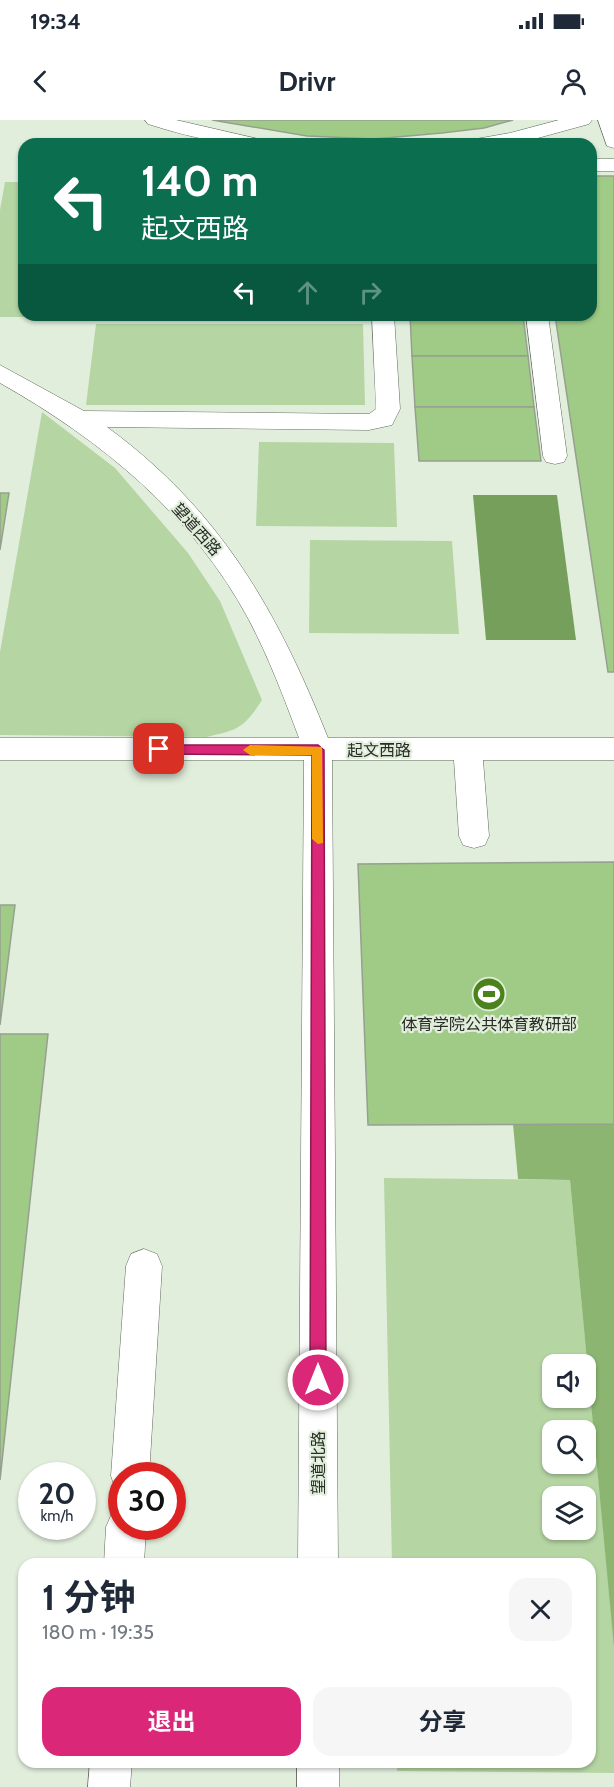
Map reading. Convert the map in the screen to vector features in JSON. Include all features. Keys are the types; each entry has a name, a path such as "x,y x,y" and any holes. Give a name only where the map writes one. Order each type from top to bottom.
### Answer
{"street":[{"path":"155,120 194,132 225,138"},
{"path":"515,138 582,120"},
{"path":"608,120 614,142"},
{"path":"597,165 614,165"},
{"path":"79,419 369,422 382,419 388,409 383,321"},
{"path":"538,321 555,456"},
{"name":"望道西路","path":"0,373 79,419 155,483 201,531 232,571 269,632 318,750"},
{"name":"起文西路","path":"0,749 614,749"},
{"name":"望道北路","path":"318,750 318,1558"},
{"path":"468,750 474,836"},
{"path":"131,1462 144,1266"},
{"path":"124,1558 125,1540"},
{"path":"109,1787 111,1768"},
{"path":"318,1768 318,1787"}],"shaded area":[{"path":"5,182 18,182 18,317 0,317 0,210"},
{"path":"96,324 363,324 365,405 86,405"},
{"path":"42,412 115,468 188,553 220,601 262,700 250,717 233,730 206,737 0,735 0,652"},
{"path":"259,442 394,443 397,527 256,526"},
{"path":"473,495 557,495 576,640 486,640"},
{"path":"310,540 452,541 459,634 309,633"},
{"path":"513,1124 614,1124 614,1647 596,1456 596,1420 593,1420 591,1408 596,1408 596,1354 586,1354 570,1180 518,1179"},
{"path":"384,1178 570,1180 587,1354 542,1354 542,1408 592,1408 593,1420 542,1420 542,1474 596,1474 596,1452 614,1641 614,1773 397,1771 397,1768 596,1768 596,1558 392,1558"}],"building":[{"path":"212,120 513,120 484,128 385,138 307,136"},
{"path":"597,176 614,176 614,672 608,672 556,321 597,321"},
{"path":"410,321 524,321 528,356 412,356"},
{"path":"412,356 528,356 534,407 415,407"},
{"path":"415,407 534,407 541,461 419,461"},
{"path":"0,493 9,493 0,550"},
{"name":"体育学院公共体育教研部","path":"614,862 614,1124 368,1125 358,864"},
{"path":"0,905 15,905 0,1025"},
{"path":"0,1034 48,1034 0,1480"}],"slow traffic":[{"path":"250,750 318,750 318,839"}],"place":[{"name":"体育学院公共体育教研部","path":"489,994"}],"route":[{"path":"159,749 318,750 318,1380"}]}
